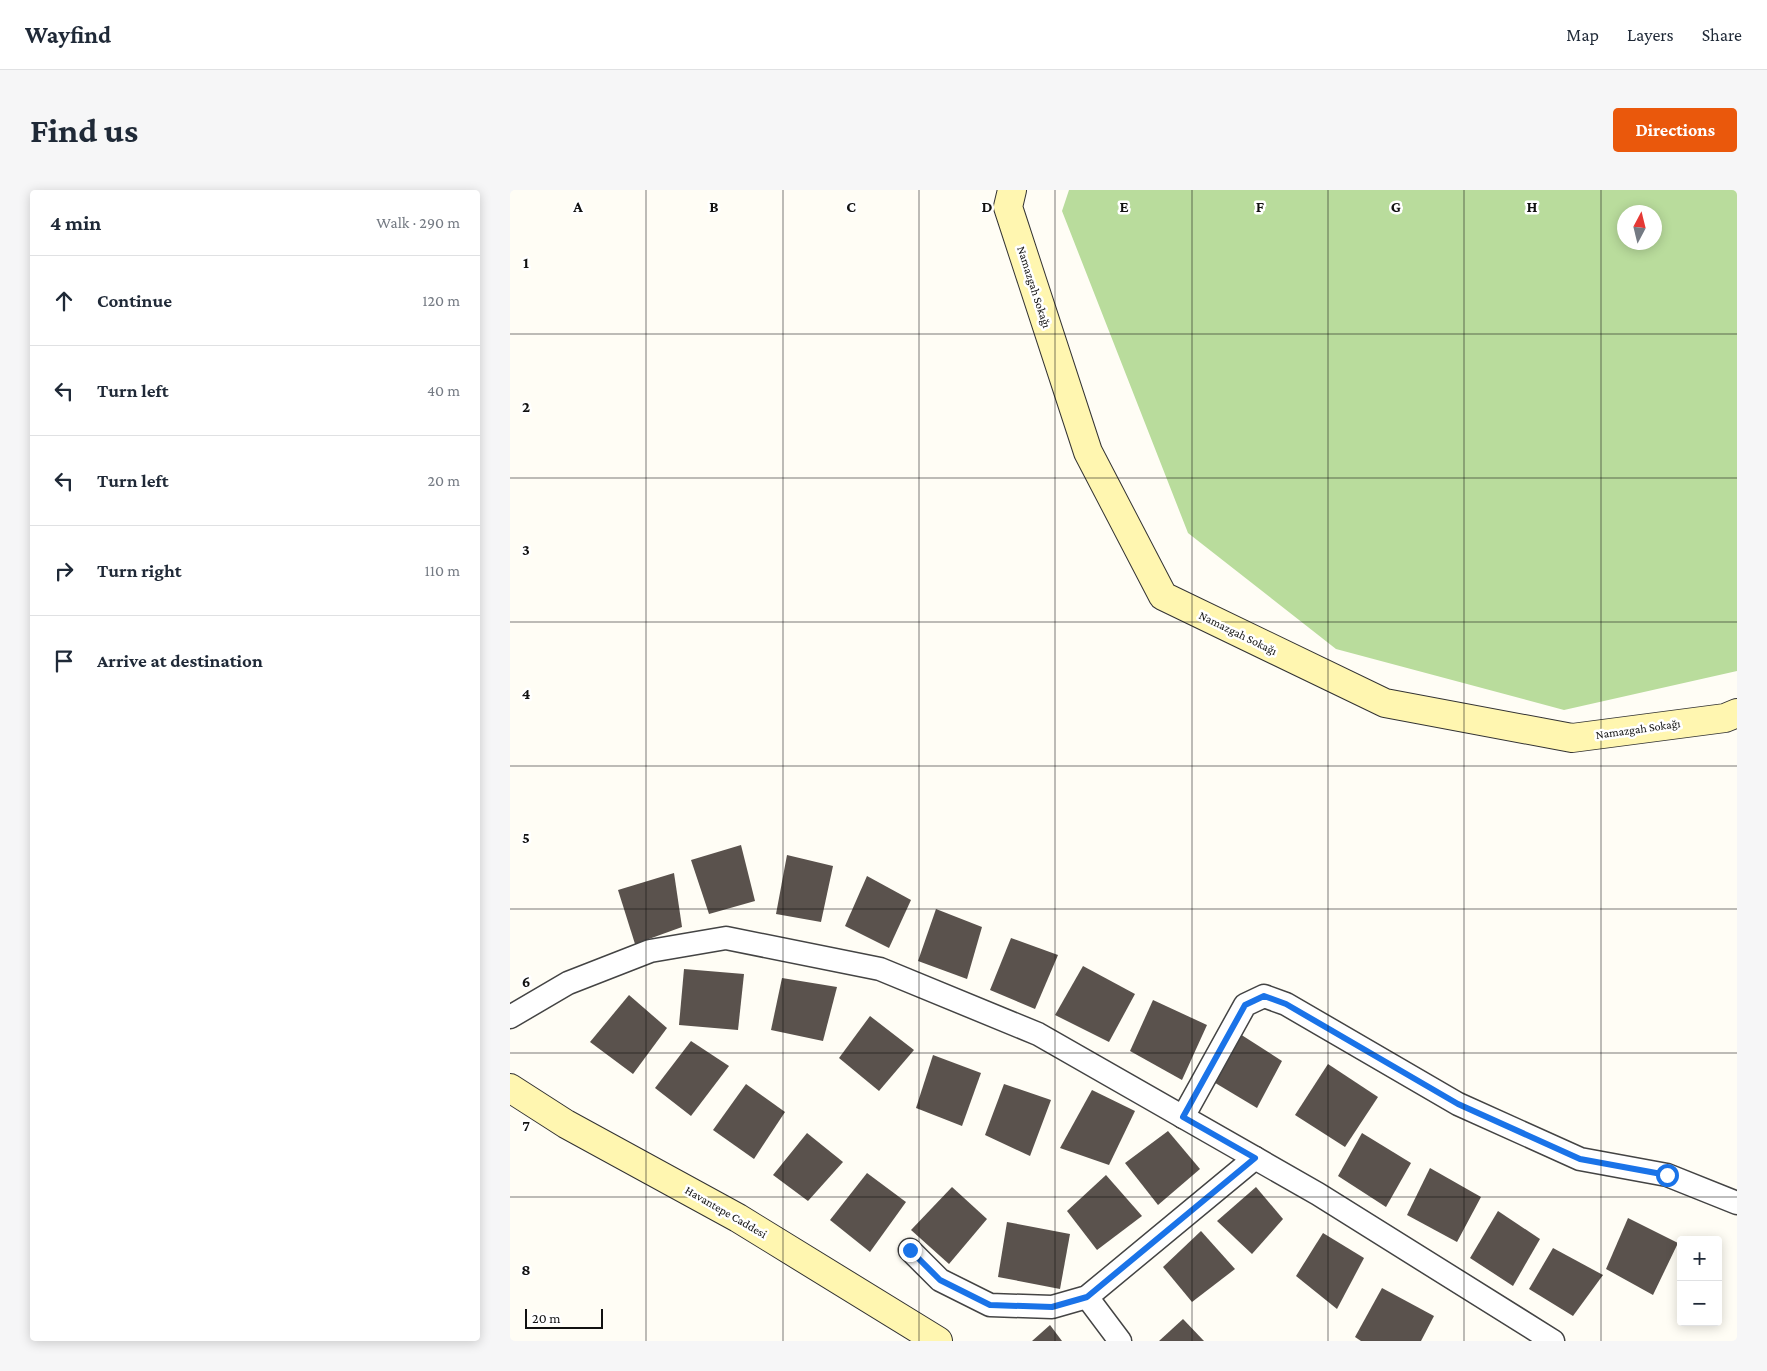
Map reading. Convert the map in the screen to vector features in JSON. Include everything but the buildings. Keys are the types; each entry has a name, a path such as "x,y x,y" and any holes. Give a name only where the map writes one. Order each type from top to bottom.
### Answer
{"street":[{"name":"Namazgah Sokağı","path":"1012,190 1008,207 1088,452 1163,596 1385,704 1572,738 1725,718 1737,713"},
{"path":"510,1017 568,983 650,951 726,938 880,969 1038,1034 1318,1194 1553,1341"},
{"path":"1183,1117 1245,1005 1264,996 1286,1004 1458,1104 1580,1159 1667,1175 1737,1203"},
{"name":"Havantepe Caddesi","path":"510,1088 566,1124 738,1218 938,1341"},
{"path":"910,1250 940,1280 990,1305 1052,1307 1087,1297 1255,1158"},
{"path":"1087,1297 1120,1341"},
{"path":"893,1312 897,1341"}],"green space":[{"path":"1069,190 1737,190 1737,671 1564,710 1336,649 1188,533 1062,211"}],"route":[{"path":"910,1250 940,1280 990,1305 1052,1307 1087,1297 1255,1158 1183,1117 1245,1005 1264,996 1286,1004 1458,1104 1580,1159 1667,1175"}]}
